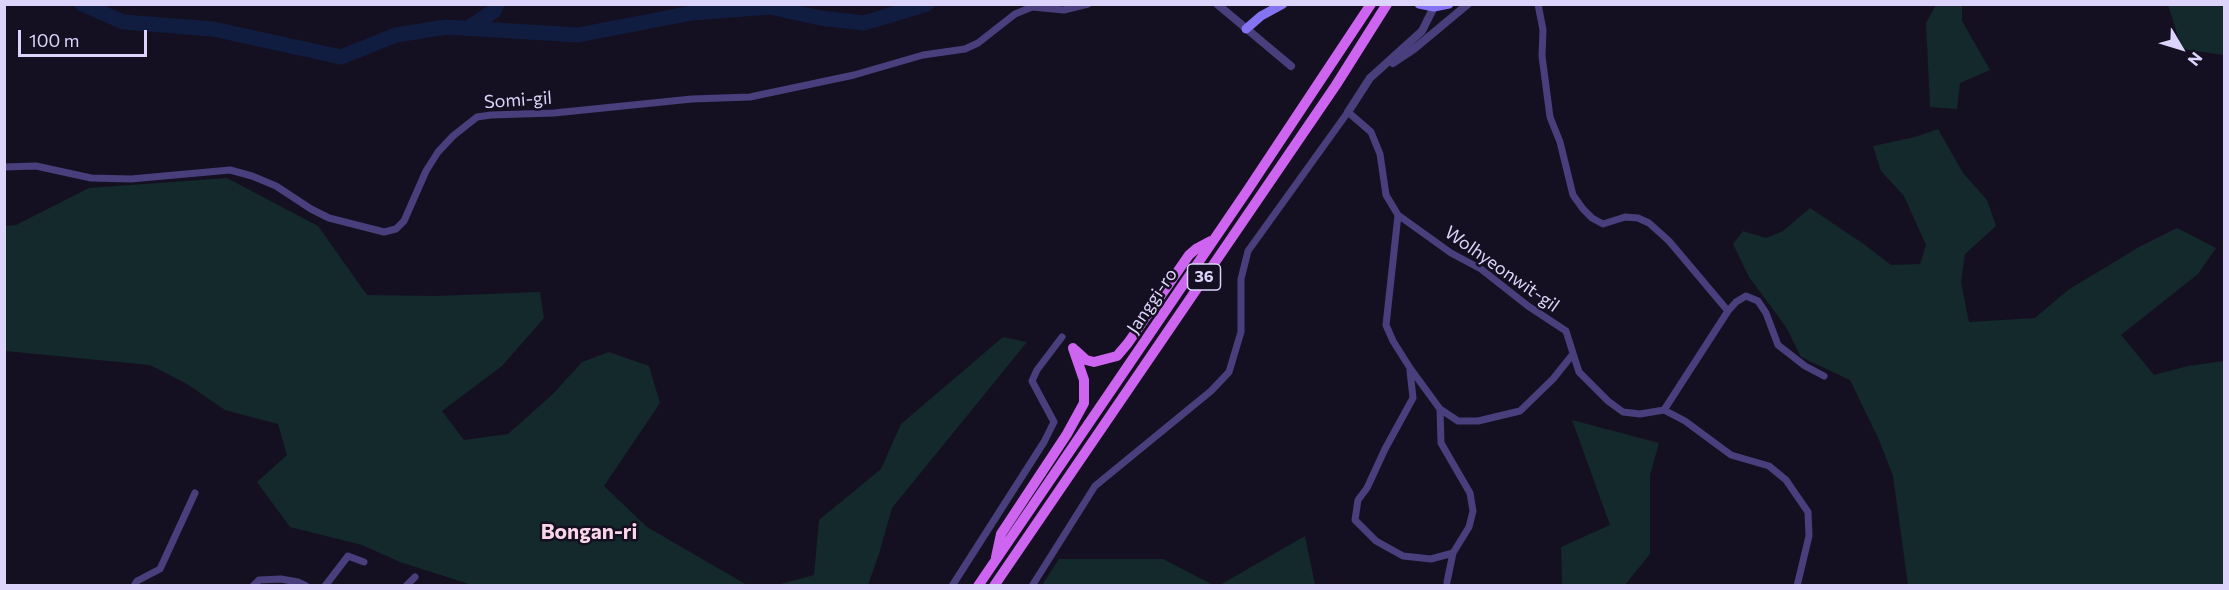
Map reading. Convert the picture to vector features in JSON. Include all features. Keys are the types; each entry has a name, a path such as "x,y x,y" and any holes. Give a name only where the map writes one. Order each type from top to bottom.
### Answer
{"main road":[{"path":"1246,29 1262,16 1283,4"},
{"name":"Janggi-ro","path":"978,585 1371,4"},
{"name":"Janggi-ro","path":"994,585 1336,85 1387,4"},
{"path":"1419,4 1434,7 1449,4"},
{"path":"995,561 1001,534 1067,434 1084,403 1084,380 1073,348 1086,360 1094,362 1117,356 1189,255 1214,239"}],"street":[{"name":"Somi-gil","path":"4,167 36,166 91,178 160,177 230,170 276,186 329,218 384,232 396,229 404,221 426,171 438,152 453,136 477,117 554,113 672,101 750,98 854,75 924,55 965,49 978,43 1016,14 1032,7 1064,10 1088,4"},
{"path":"1217,4 1291,66"},
{"path":"1370,78 1414,49 1468,4"},
{"path":"1538,4 1543,30 1542,56 1550,117 1560,142 1573,195 1587,214 1603,224 1625,217 1638,218 1649,223 1669,241 1728,311"},
{"path":"1032,585 1095,486 1211,391 1229,372 1241,332 1241,279 1248,251 1370,78 1420,33 1428,22 1434,7"},
{"name":"Wolhyeonwit-gil","path":"1348,112 1371,132 1380,154 1386,195 1398,214 1451,253 1481,269 1528,306 1566,331 1579,372 1608,401 1623,412 1640,414 1664,410"},
{"path":"1398,214 1386,325 1410,368 1440,409 1458,421 1478,421 1520,411 1553,379 1573,354"},
{"path":"1797,585 1809,536 1808,512 1786,480 1769,466 1731,455 1685,421 1664,410 1728,311 1746,296 1758,301 1766,313 1778,345 1805,366 1824,376"},
{"path":"952,585 1044,442 1054,422 1032,381 1037,370 1062,337"},
{"path":"1410,368 1413,398 1384,449 1367,488 1358,500 1355,520 1376,541 1403,556 1431,559 1453,553"},
{"path":"1440,409 1441,443 1470,493 1473,511 1469,527 1453,553 1447,582"},
{"path":"134,585 137,581 160,569 195,493"},
{"path":"325,585 348,556 364,562"},
{"path":"406,585 415,577"},
{"path":"253,585 258,580 281,579 306,585"}],"green space":[{"path":"1936,5 1962,5 1962,21 1990,70 1960,83 1957,109 1930,107 1926,23"},
{"path":"2168,5 2224,5 2224,55 2182,49"},
{"path":"1938,129 1963,173 1987,200 1996,226 1965,254 1961,282 1969,322 2035,318 2068,290 2139,247 2177,228 2216,248 2198,274 2121,335 2154,375 2188,366 2224,361 2224,585 1908,585 1893,476 1879,440 1850,380 1801,357 1786,327 1749,277 1733,244 1743,231 1766,238 1783,231 1810,208 1891,265 1920,264 1926,245 1904,196 1881,171 1873,146 1915,137"},
{"path":"227,178 318,226 367,295 436,296 540,292 544,318 502,366 442,411 464,440 508,434 553,394 582,362 609,352 649,366 660,403 604,486 647,527 747,585 472,585 400,562 362,545 290,527 257,482 287,455 278,424 225,410 187,384 150,365 5,351 5,226 16,225 89,188"},
{"path":"1003,337 1027,342 892,508 868,585 777,585 814,575 819,520 881,469 901,424"},
{"path":"1572,420 1659,443 1650,475 1650,554 1625,585 1562,585 1561,547 1610,525"},
{"path":"1305,536 1315,585 1220,585"},
{"path":"1059,559 1163,559 1213,585 1042,585"}],"waterway":[{"path":"82,4 123,22 213,29 341,57 396,35 446,27 578,35 692,13 770,7 820,18 864,23 927,4"},
{"path":"468,28 494,11 497,4"}],"district":[{"name":"Bongan-ri","path":"589,532"}]}
